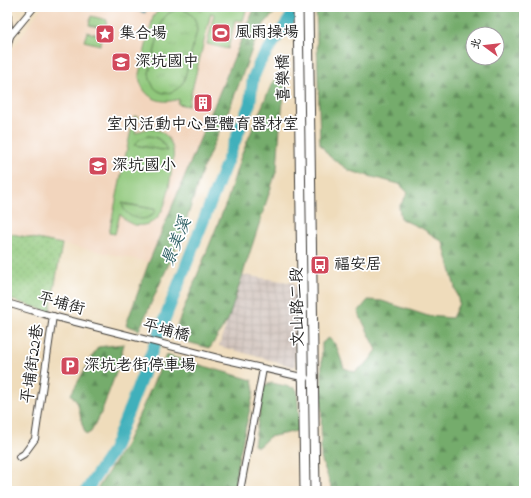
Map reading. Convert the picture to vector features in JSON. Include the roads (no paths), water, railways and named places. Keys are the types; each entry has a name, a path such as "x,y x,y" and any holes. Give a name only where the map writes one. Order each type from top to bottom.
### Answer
{"main road":[{"name":"喜樂橋","path":"298,7 304,123"},
{"name":"喜樂橋","path":"304,123 308,7"},
{"name":"文山路二段","path":"304,123 303,378 305,491"},
{"name":"文山路二段","path":"304,123 314,378 315,491"}],"street":[{"path":"7,48 10,36 8,7"},
{"path":"10,36 34,7"},
{"name":"平埔街","path":"7,303 108,330"},
{"name":"平埔街22巷","path":"19,457 24,454 35,439 53,316"},
{"name":"平埔橋","path":"108,330 263,369"},
{"path":"240,491 263,369 303,378 314,378"}],"water":[{"path":"130,7 147,7 145,13 130,9"}],"waterway":[{"name":"景美溪","path":"86,491 113,450 250,103 253,78 260,62 298,7"}],"place":[{"name":"風雨操場","path":"221,33"},
{"name":"集合場","path":"105,34"},
{"name":"深坑國中","path":"121,62"},
{"name":"室內活動中心暨體育器材室","path":"203,103"},
{"name":"深坑國小","path":"98,166"},
{"name":"福安居","path":"320,265"},
{"name":"深坑老街停車場","path":"70,366"}]}
